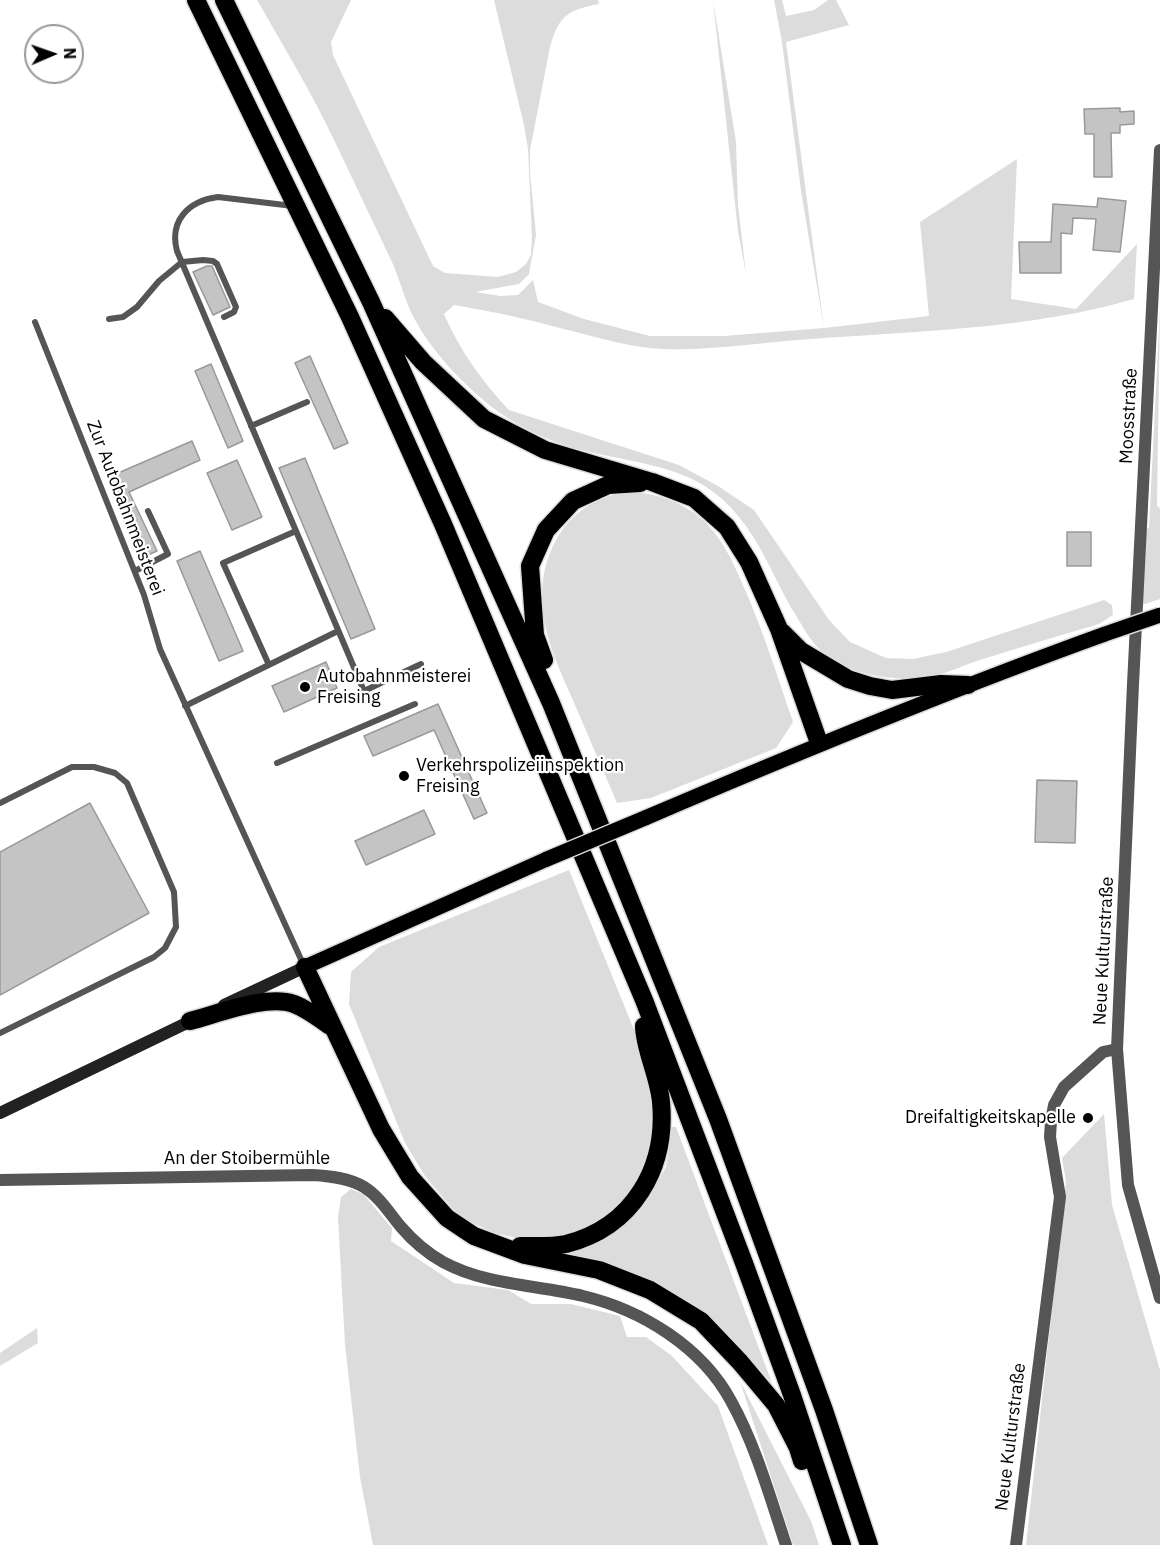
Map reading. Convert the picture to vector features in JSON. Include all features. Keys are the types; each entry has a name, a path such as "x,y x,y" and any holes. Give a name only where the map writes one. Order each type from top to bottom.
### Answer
{"highway":[{"path":"196,0 298,207 443,524 644,1000 748,1274 840,1537"},
{"path":"224,0 371,302 551,703 718,1119 824,1410 869,1545"},
{"path":"371,302 423,362 484,419 545,450 652,482 694,498 727,527 749,562 779,629 819,743"},
{"path":"551,703 550,677 535,635 530,566 546,530 573,501 608,485 652,482"},
{"path":"779,629 801,651 848,679 870,686 892,690 941,684 968,685"},
{"path":"304,967 381,1129 410,1177 447,1218 474,1236 506,1246 525,1255 599,1270 650,1290 700,1321 740,1362 776,1405 798,1448 818,1508 840,1537"},
{"path":"506,1246 566,1244 594,1232 624,1213 642,1190 657,1158 662,1139 657,1075 644,1031 644,1000"},
{"path":"190,1021 259,1003 284,1001 307,1011 331,1027"}],"main road":[{"path":"0,1113 304,967 547,859 819,743 968,685 1160,615"}],"street":[{"name":"Moosstraße","path":"1133,684 1160,150"},
{"name":"Neue Kulturstraße","path":"1016,1545 1059,1203 1050,1137 1054,1105 1064,1087 1103,1052 1117,1049 1133,684"},
{"path":"1117,1049 1128,1185 1160,1298"},
{"name":"An der Stoibermühle","path":"0,1180 312,1175 333,1176 355,1182 378,1199 414,1241 444,1263 471,1274 584,1296 622,1308 645,1319 686,1348 710,1371 730,1399 748,1434 786,1545"}],"lane":[{"path":"298,207 218,197 207,198 180,219 174,240 364,691 421,664"},
{"path":"109,319 123,317 137,307 159,281 182,262 203,260 217,264 236,307 234,312 224,317"},
{"name":"Zur Autobahnmeisterei","path":"35,322 144,595 160,649 304,967"},
{"path":"251,426 307,402"},
{"path":"135,572 168,554 148,511"},
{"path":"269,665 223,563 296,531"},
{"path":"185,706 338,631"},
{"path":"277,764 415,704"},
{"path":"0,802 72,767 94,767 115,773 127,783 174,892 176,927 165,948 154,957 0,1033"}],"shaded area":[{"path":"257,0 351,0 331,42 333,55 433,266 445,273 498,277 516,272 526,264 531,255 532,238 528,149 494,0 598,0 599,4 566,16 557,28 550,47 530,150 536,235 529,274 519,284 475,292 500,296 518,295 533,280 538,302 584,319 650,336 724,336 929,316 920,222 1017,159 1011,299 1076,309 1137,244 1134,299 1055,317 1014,323 718,348 662,349 624,344 454,305 444,314 472,365 509,410 679,465 718,486 754,510 829,620 850,642 886,658 913,659 946,652 1104,600 1112,605 1113,615 1099,624 932,676 903,678 872,675 857,671 830,658 819,649 806,632 752,535 730,507 716,494 702,484 670,471 577,449 535,433 489,405 446,364 414,318 392,262 326,124"},
{"path":"713,0 736,142 738,205 746,274 738,231"},
{"path":"774,0 782,0 786,16 814,10 828,0 836,0 849,25 786,42 824,328 801,191 782,42"},
{"path":"1160,307 1157,506 1160,508 1160,599 1142,605 1145,529 1149,528"},
{"path":"633,492 673,501 699,517 720,540 753,608 793,722 776,748 651,798 617,803 554,656 547,633 542,593 548,557 565,526 593,503 610,496"},
{"path":"569,870 650,1069 656,1139 636,1191 593,1228 558,1238 522,1239 494,1233 459,1216 425,1176 405,1143 349,1004 351,972 379,947"},
{"path":"1104,1114 1112,1205 1160,1370 1160,1545 1026,1545 1066,1181 1062,1158"},
{"path":"672,1127 676,1127 772,1383 744,1352 697,1309 547,1255 586,1248 618,1228 648,1199 666,1167"},
{"path":"351,1189 363,1194 392,1228 391,1241 454,1283 508,1290 531,1304 571,1304 620,1316 627,1337 646,1337 672,1356 718,1406 768,1545 373,1545 360,1477 345,1345 338,1217 341,1197"},
{"path":"37,1328 38,1343 0,1366 0,1353"},
{"path":"740,1381 811,1521 819,1545 793,1545"}],"building":[{"path":"1120,108 1120,112 1134,111 1134,124 1120,125 1120,133 1111,133 1112,177 1094,177 1094,134 1085,134 1084,109"},
{"path":"1098,198 1126,201 1120,252 1093,250 1096,219 1073,218 1072,234 1061,233 1061,273 1020,273 1019,242 1051,242 1053,204 1097,207"},
{"path":"212,266 230,307 213,315 193,272"},
{"path":"310,356 348,443 334,449 295,363"},
{"path":"211,364 243,441 228,448 195,371"},
{"path":"192,441 200,460 129,492 157,551 141,558 122,516 125,514 109,477"},
{"path":"305,458 375,629 351,639 279,468"},
{"path":"237,460 262,517 232,530 207,473"},
{"path":"1067,532 1091,532 1091,566 1067,566"},
{"path":"200,551 243,651 219,661 177,561"},
{"name":"Autobahnmeisterei Freising","path":"326,662 337,688 284,712 272,686"},
{"path":"438,704 487,813 474,819 434,730 373,756 364,736"},
{"path":"1037,780 1077,781 1075,843 1035,842"},
{"path":"90,803 149,913 0,995 0,852"},
{"path":"424,810 435,834 366,865 355,841"}],"place":[{"name":"Autobahnmeisterei Freising","path":"305,687"},
{"name":"Verkehrspolizeiinspektion Freising","path":"404,776"},
{"name":"Dreifaltigkeitskapelle","path":"1088,1118"}]}
